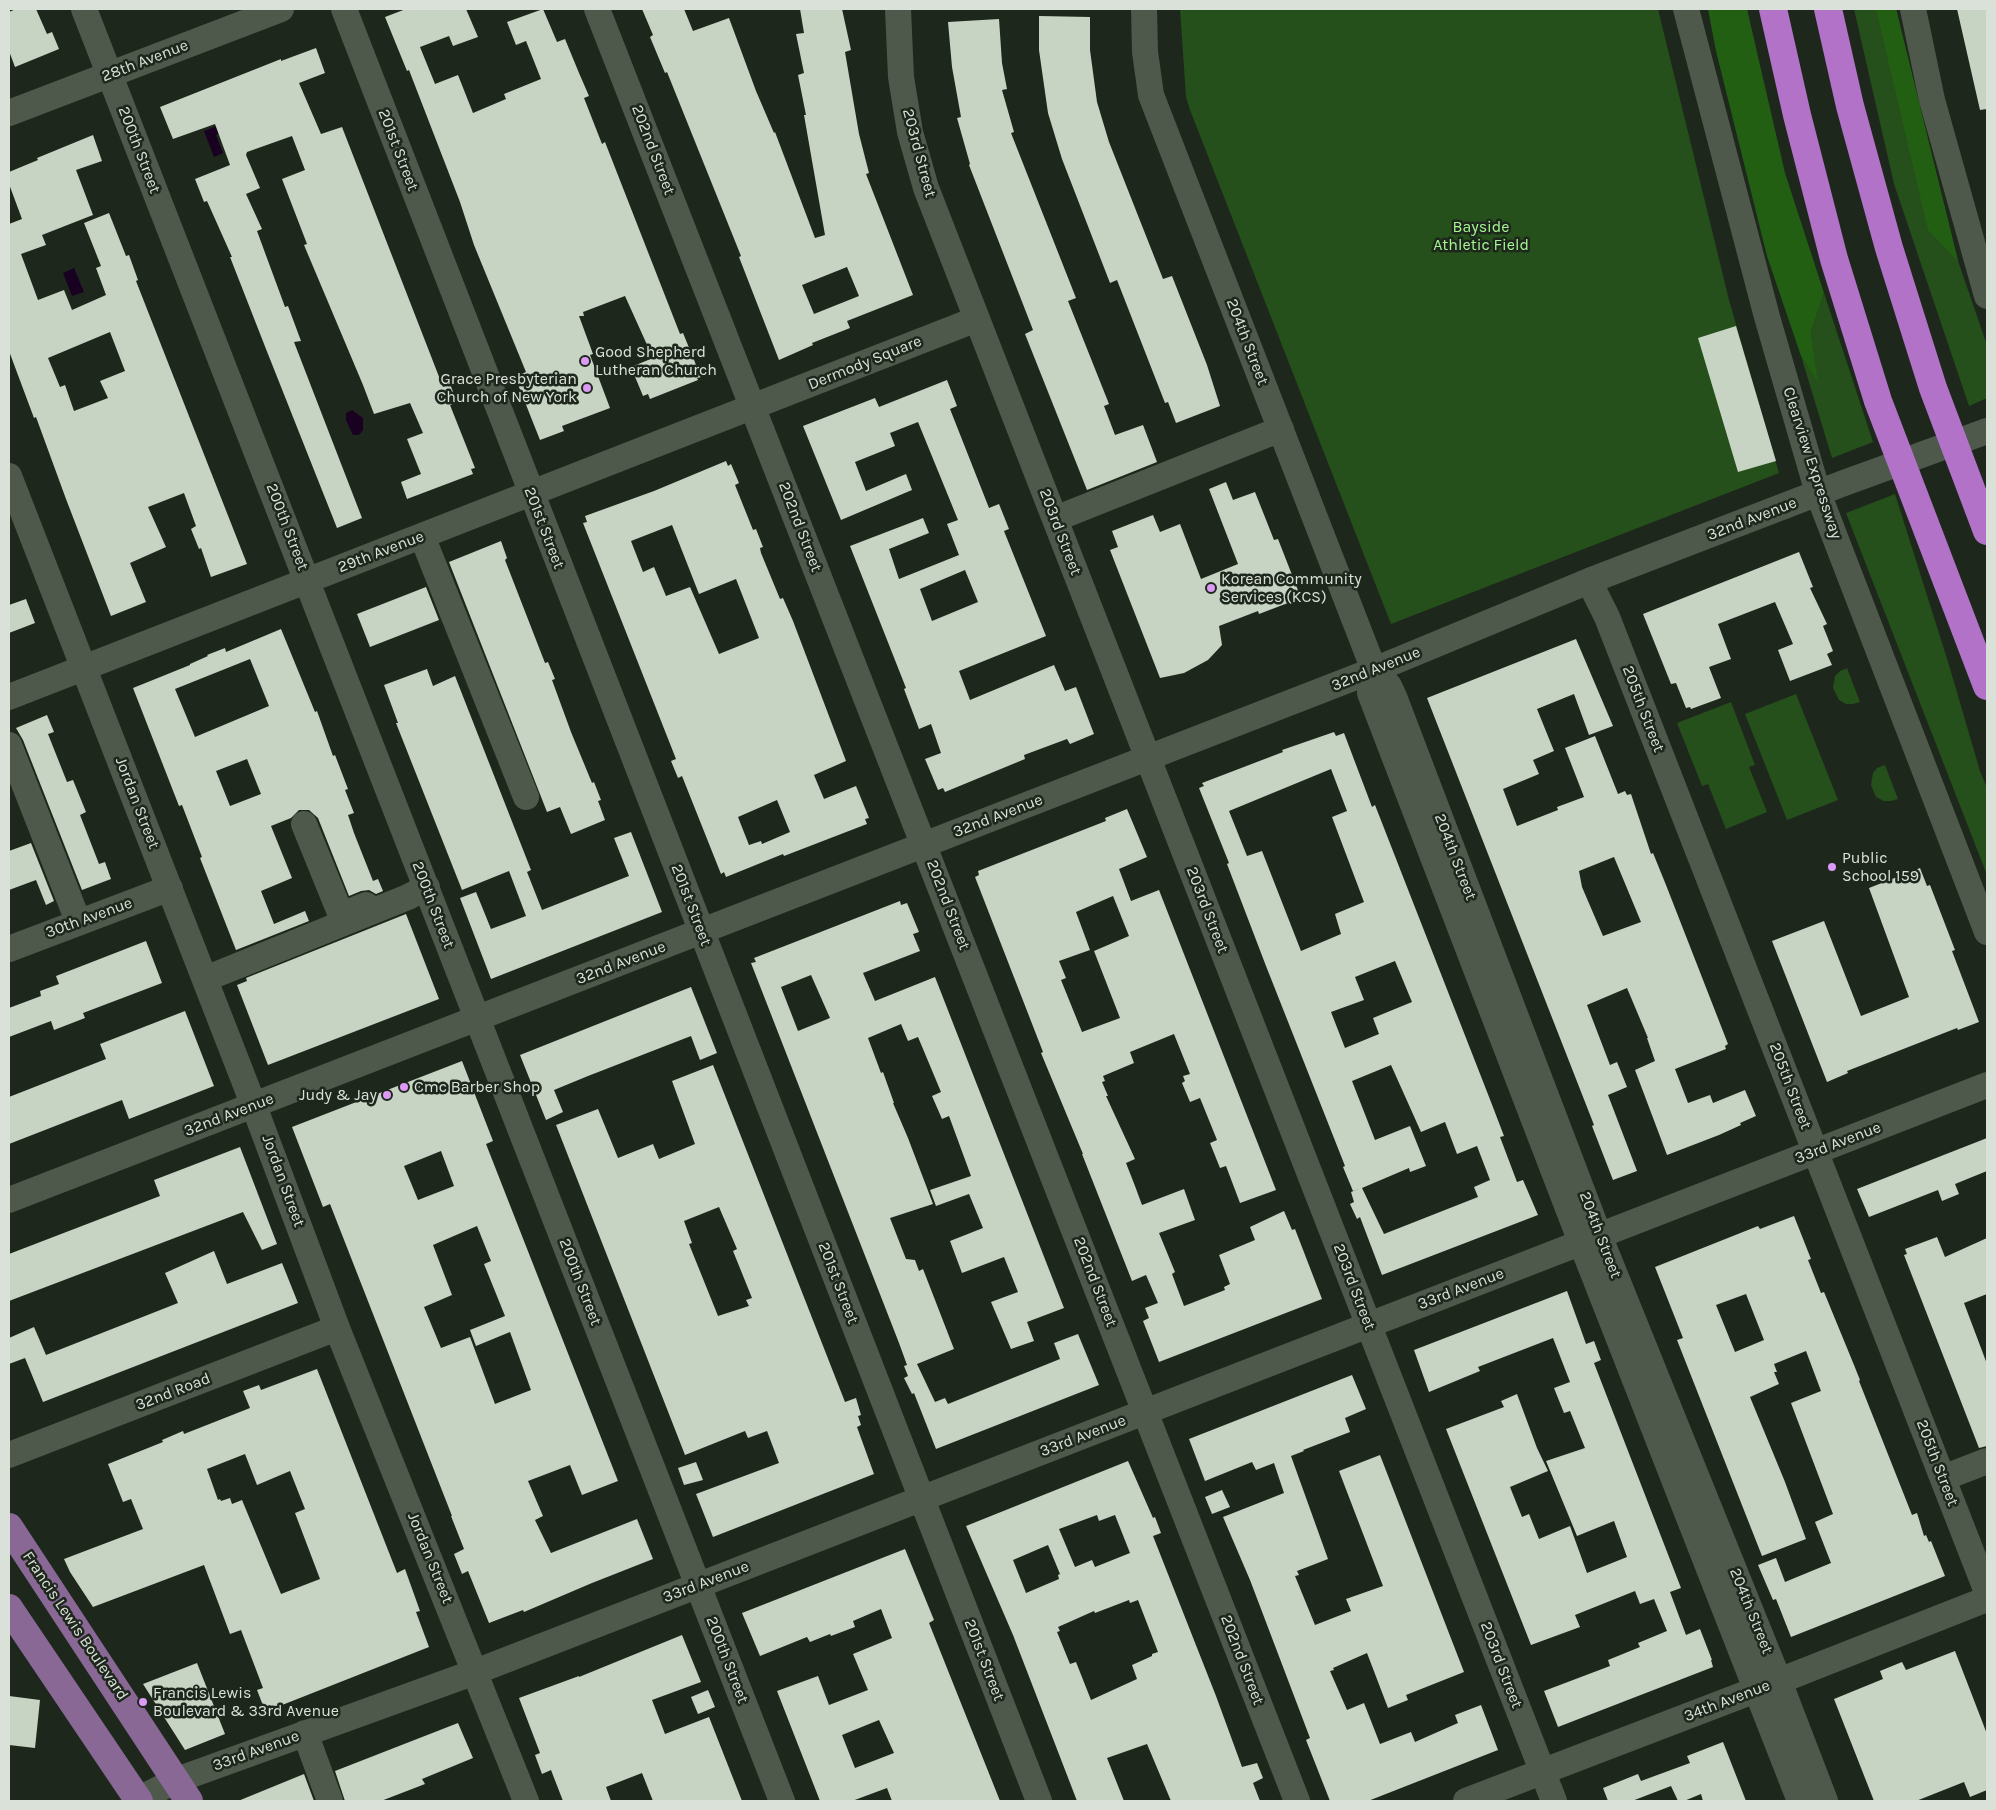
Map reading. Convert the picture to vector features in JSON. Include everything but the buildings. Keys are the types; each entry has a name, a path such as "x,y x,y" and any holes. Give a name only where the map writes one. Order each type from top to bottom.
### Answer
{"highway":[{"path":"1773,9 1797,115 1834,259 1875,391 1987,686"},
{"path":"1828,9 1850,106 1889,248 1933,388 1987,531"}],"main road":[{"name":"Francis Lewis Boulevard","path":"9,1527 183,1790"},
{"path":"9,1608 138,1801"}],"street":[{"name":"200th Street","path":"84,9 782,1801"},
{"name":"28th Avenue","path":"9,113 281,9"},
{"name":"201st Street","path":"344,9 530,494 1039,1801"},
{"name":"202nd Street","path":"597,9 1297,1801"},
{"name":"203rd Street","path":"898,9 901,77 910,132 926,188 1554,1801"},
{"name":"204th Street","path":"1144,9 1145,52 1151,95 1374,670 1370,693 1768,1685 1825,1801"},
{"name":"Clearview Expressway","path":"1686,9 1767,317 1818,493 1987,932"},
{"path":"1913,9 1932,100 1987,296"},
{"name":"Dermody Square","path":"754,407 977,319"},
{"name":"29th Avenue","path":"9,697 754,407"},
{"path":"1055,519 1281,428"},
{"name":"32nd Avenue","path":"9,1200 1374,670 1589,581 1987,430"},
{"name":"Jordan Street","path":"9,476 254,1106 337,1328 526,1801"},
{"path":"422,536 526,797"},
{"name":"205th Street","path":"1589,581 1607,617 1987,1592"},
{"path":"9,745 78,921"},
{"path":"304,824 341,915 425,884"},
{"path":"205,979 408,897 425,884"},
{"name":"30th Avenue","path":"9,948 170,888"},
{"name":"33rd Avenue","path":"138,1801 183,1790 305,1733 475,1672 1987,1085"},
{"name":"32nd Road","path":"9,1456 337,1328"},
{"path":"1943,1478 1987,1461"},
{"name":"34th Avenue","path":"1466,1801 1768,1685 1987,1598"},
{"name":"204th Street","path":"1768,1685 1800,1801"},
{"path":"305,1733 330,1801"}],"green space":[{"name":"Bayside Athletic Field","path":"1180,9 1658,9 1729,300 1779,473 1391,624 1190,110 1186,97"},
{"path":"1708,9 1747,9 1785,173 1824,293 1811,333 1818,383 1801,356 1767,256 1716,51"},
{"path":"1854,9 1896,9 1958,261 1987,345 1987,398 1969,406 1894,184"},
{"path":"1876,9 1896,9 1958,261 1928,230"},
{"path":"1824,293 1873,442 1832,458 1801,356 1817,381 1811,333"},
{"path":"1895,494 1980,771 1987,788 1987,875 1846,513"},
{"path":"1847,668 1860,702 1853,704 1846,704 1839,700 1833,688 1835,676"},
{"path":"1796,694 1838,800 1787,820 1745,714"},
{"path":"1731,702 1755,765 1749,767 1767,812 1726,829 1708,784 1702,786 1677,723"},
{"path":"1885,765 1898,799 1891,801 1884,801 1876,797 1871,785 1873,773 1877,768"}],"shaded area":[{"path":"217,126 219,133 216,135 223,153 214,157 204,131"},
{"path":"74,268 84,292 72,296 63,273"},
{"path":"352,410 363,418 363,430 359,435 353,435 346,420 346,413"}],"place":[{"name":"Good Shepherd Lutheran Church","path":"585,361"},
{"name":"Grace Presbyterian Church of New York","path":"587,388"},
{"name":"Korean Community Services (KCS)","path":"1211,588"},
{"name":"Public School 159","path":"1832,867"},
{"name":"Cmc Barber Shop","path":"404,1087"},
{"name":"Judy & Jay","path":"387,1095"},
{"name":"Francis Lewis Boulevard & 33rd Avenue","path":"143,1702"}]}
